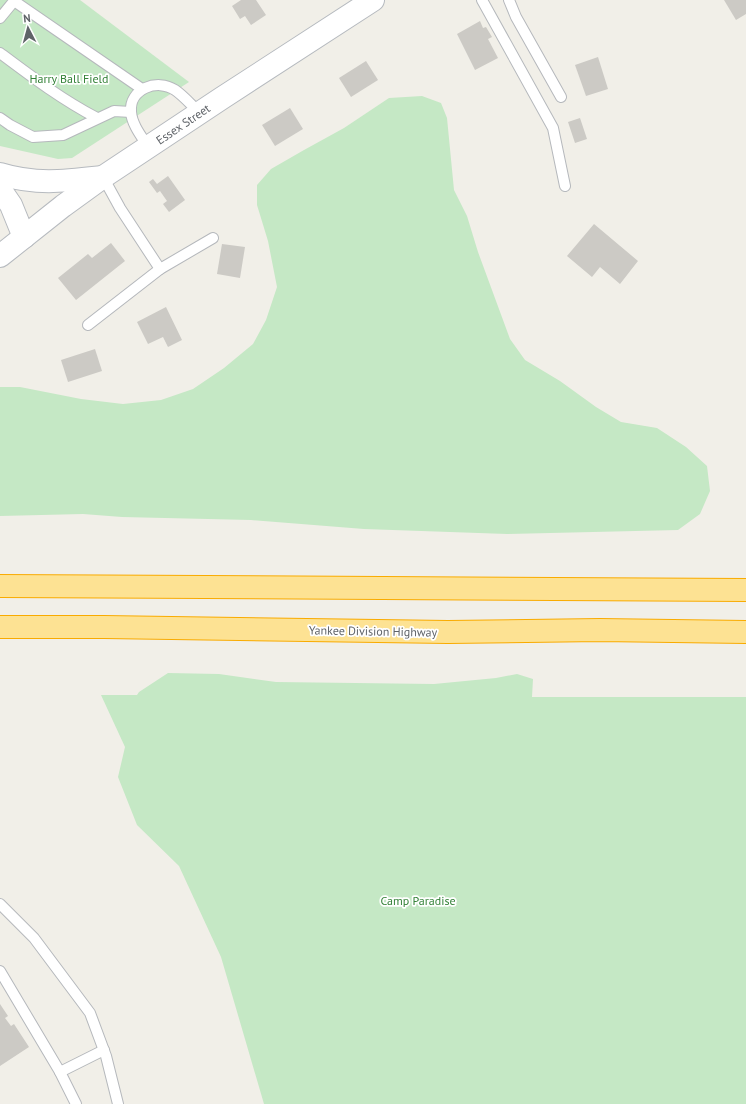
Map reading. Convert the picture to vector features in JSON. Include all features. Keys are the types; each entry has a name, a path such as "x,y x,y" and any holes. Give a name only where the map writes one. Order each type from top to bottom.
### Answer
{"highway":[{"path":"0,586 746,590"},
{"name":"Yankee Division Highway","path":"0,627 448,632 592,630 746,632"}],"main road":[{"name":"Essex Street","path":"0,256 63,206 103,177 149,148 338,21 373,0"},
{"path":"0,174 41,182 60,182 103,177"},
{"path":"0,189 11,205 24,237"},
{"path":"0,227 24,237"}],"lane":[{"path":"482,0 553,128 565,186"},
{"path":"509,0 516,18 561,97"},
{"path":"0,18 14,1 142,89"},
{"path":"0,53 46,88 74,106 97,118"},
{"path":"149,148 135,126 131,112 133,100 142,89 156,84 174,89 200,113"},
{"path":"0,118 33,137 63,135 114,111 131,112"},
{"path":"103,177 120,208 160,269"},
{"path":"88,325 160,269 213,238"},
{"path":"0,904 34,938 90,1013 104,1050 118,1104"},
{"path":"0,971 60,1072 76,1104"},
{"path":"60,1072 104,1050"}],"green space":[{"name":"Harry Ball Field","path":"0,0 80,0 189,82 72,158 58,159 0,146"},
{"path":"422,96 441,103 447,118 454,190 467,216 478,252 510,339 525,360 560,381 596,407 621,422 657,428 686,447 707,466 710,491 700,514 678,530 507,534 364,529 251,520 122,517 83,514 0,516 0,387 20,387 81,399 123,404 161,400 193,389 224,368 253,344 266,320 277,287 268,241 257,205 257,185 271,169 344,128 389,98"},
{"name":"Camp Paradise","path":"168,673 219,674 276,682 434,684 496,678 517,674 533,679 532,697 746,697 746,1104 264,1104 221,957 179,866 137,825 118,777 125,747 101,695 137,695 139,692"}],"building":[{"path":"241,0 256,0 266,15 251,25 245,16 240,19 232,6"},
{"path":"724,0 746,0 746,14 736,20"},
{"path":"480,21 483,28 486,27 492,37 488,39 498,58 475,70 457,34"},
{"path":"598,57 608,89 586,96 575,65"},
{"path":"366,61 378,80 351,97 339,78"},
{"path":"290,108 303,129 275,146 262,125"},
{"path":"580,118 587,139 575,143 568,122"},
{"path":"168,176 185,200 169,212 163,204 167,201 160,191 157,193 149,182 153,179 157,184"},
{"path":"594,224 638,261 620,284 600,267 592,277 567,256"},
{"path":"111,243 125,261 76,300 58,278 88,254 92,258"},
{"path":"222,244 245,247 240,278 217,274"},
{"path":"166,307 182,340 168,347 163,337 148,344 137,322"},
{"path":"95,349 102,371 68,382 61,360"},
{"path":"0,1004 8,1016 5,1018 11,1026 14,1024 29,1047 0,1066"}]}
